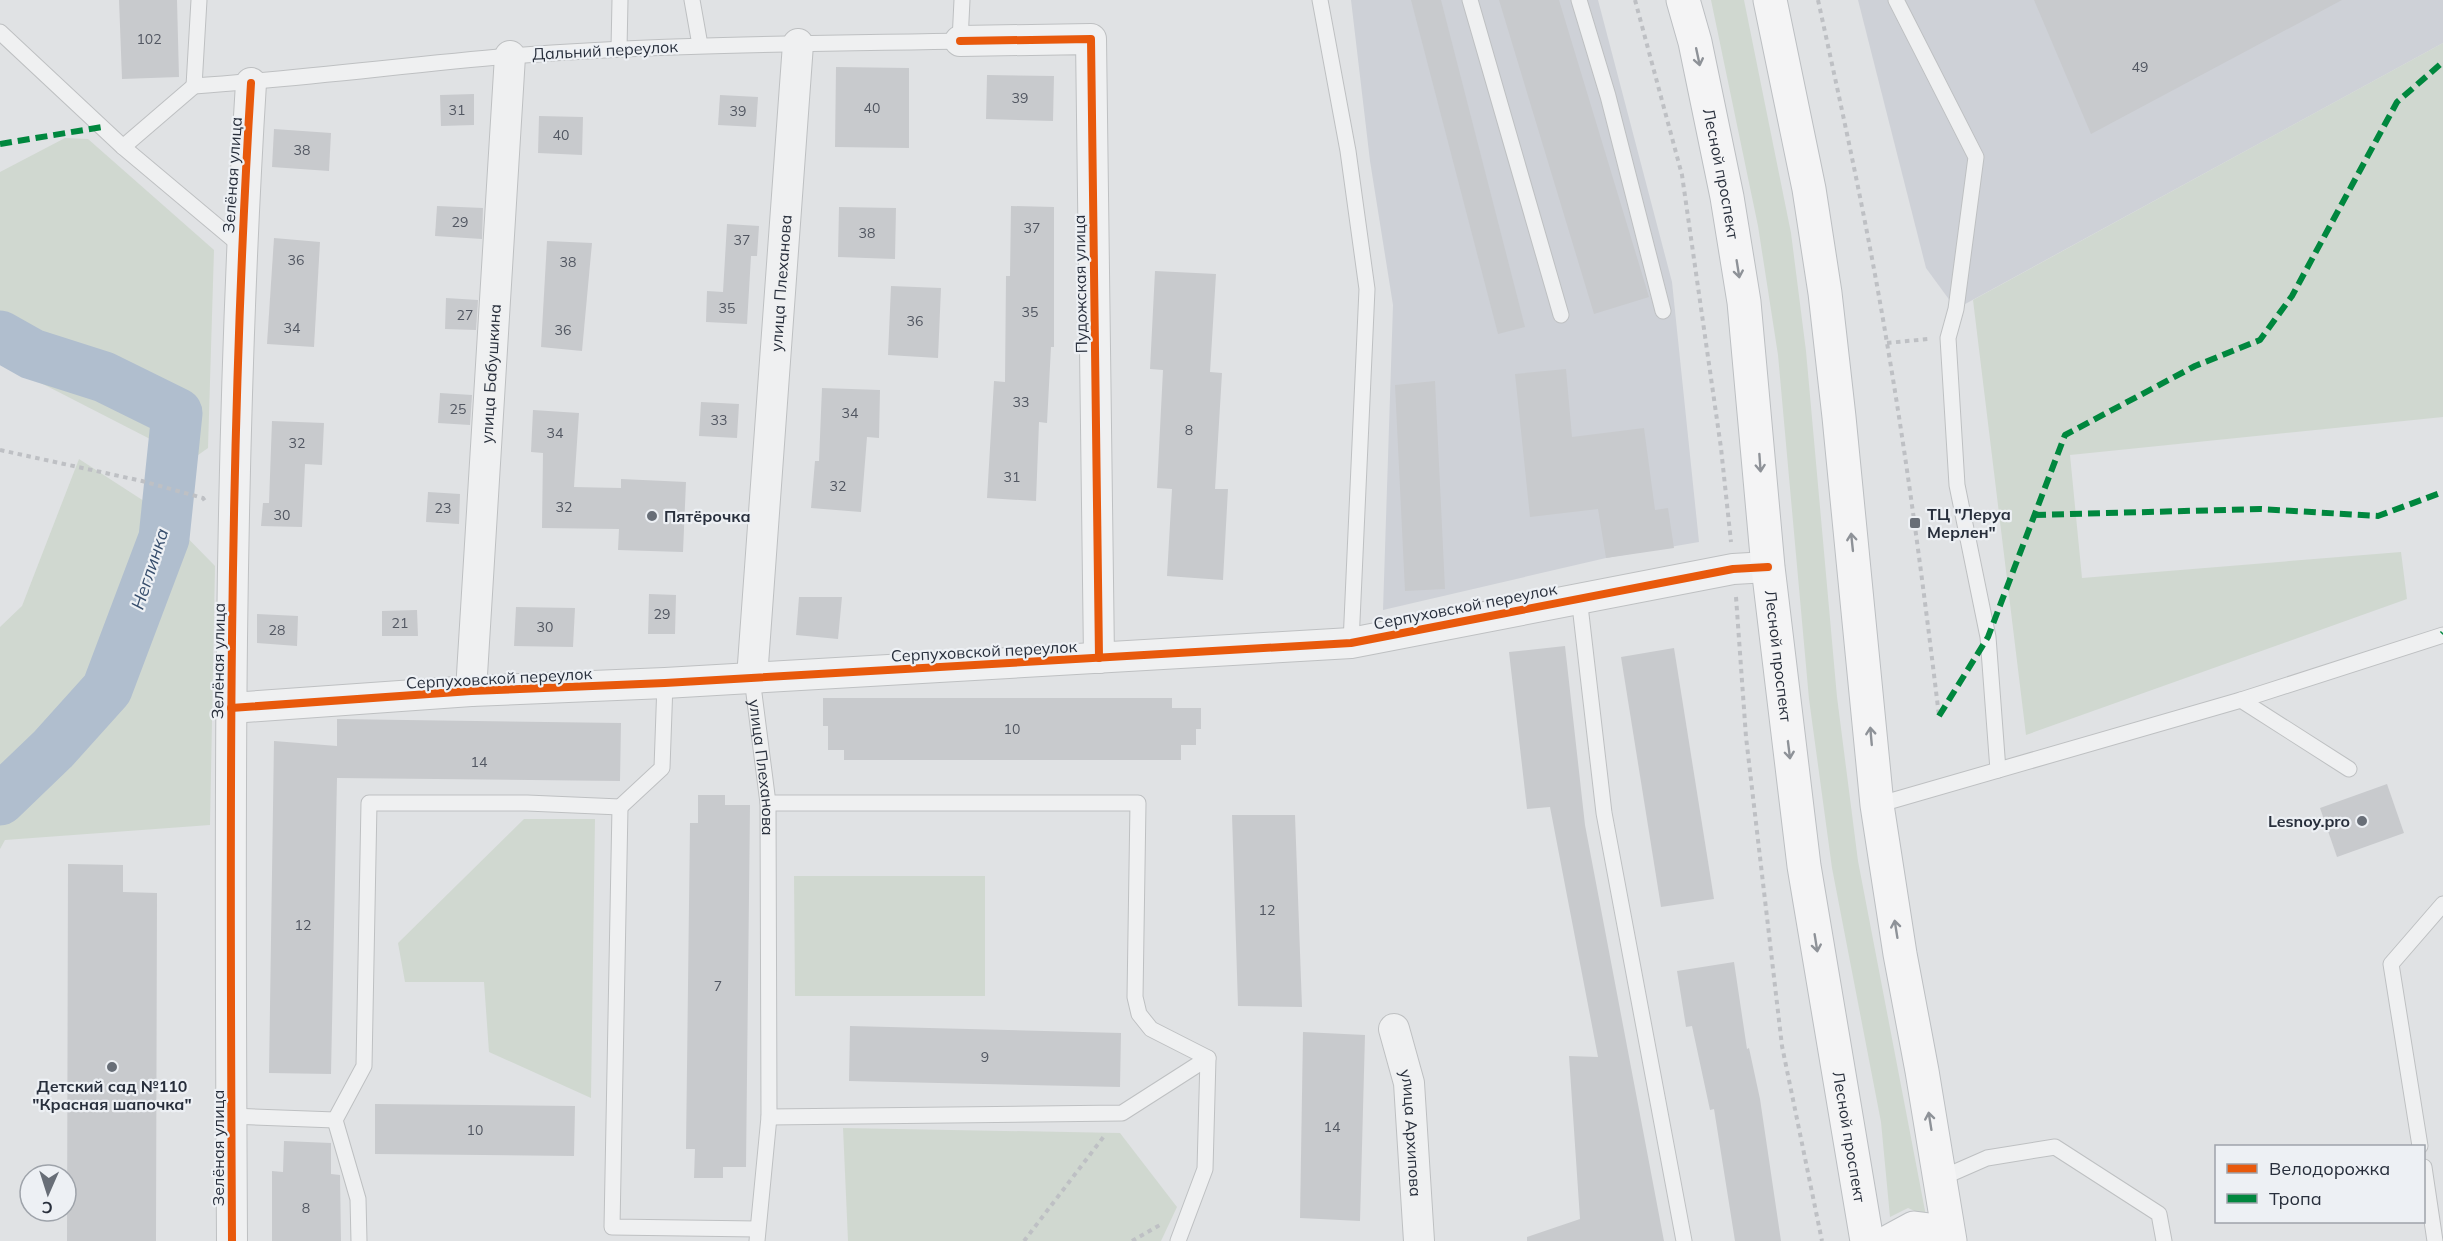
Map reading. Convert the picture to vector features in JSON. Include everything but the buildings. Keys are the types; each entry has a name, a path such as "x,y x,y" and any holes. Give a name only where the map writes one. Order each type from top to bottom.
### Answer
{"main road":[{"name":"Лесной проспект","path":"1683,0 1695,42 1727,197 1744,302 1768,567 1804,866 1868,1241"},
{"path":"1770,0 1809,189 1825,294 1877,805 1949,1241"},
{"path":"1890,1241 1914,1228 1938,1231 1949,1241"}],"street":[{"name":"Пудожская улица","path":"960,41 1090,30 1099,658"},
{"name":"улица Плеханова","path":"752,678 798,44"},
{"name":"улица Бабушкина","path":"471,691 510,56"},
{"name":"Зелёная улица","path":"232,1241 231,708 241,246 251,82"},
{"name":"Серпуховской переулок","path":"231,708 471,691 665,683 1351,643 1579,597 1734,569 1768,567"},
{"name":"улица Архипова","path":"1395,1029 1409,1083 1419,1241"}],"lane":[{"path":"123,147 194,86 199,0"},
{"path":"618,49 620,0"},
{"path":"692,0 700,45"},
{"path":"960,41 962,0"},
{"path":"1320,0 1348,151 1367,289 1351,643"},
{"path":"1470,0 1561,315"},
{"path":"1579,0 1608,96 1663,311"},
{"path":"1896,0 1976,157 1956,309 1948,338 1957,485 1988,637 1998,770"},
{"path":"0,32 123,147 241,246"},
{"name":"Дальний переулок","path":"194,86 510,56 618,49 700,45 960,41"},
{"path":"1579,597 1604,813 1684,1241"},
{"path":"1877,805 2241,700 2443,635"},
{"name":"улица Плеханова","path":"752,678 768,803 769,1117 757,1235"},
{"path":"358,1241 358,1198 334,1120 364,1066 369,803 527,803 620,807 662,768 665,683"},
{"path":"2241,700 2349,769"},
{"path":"768,803 1138,802 1135,997 1139,1014 1151,1029 1208,1058"},
{"path":"620,807 612,1227 757,1235"},
{"path":"2420,1145 2391,964 2443,904"},
{"path":"769,1117 1122,1113 1208,1058"},
{"path":"1178,1241 1205,1169 1208,1058"},
{"path":"231,1116 334,1120"},
{"path":"1940,1179 1987,1158 2055,1147 2159,1214 2164,1241"},
{"path":"2425,1174 2435,1241"}],"path":[{"path":"1635,0 1682,175 1721,448 1734,569 1746,737 1782,1046 1822,1241"},
{"path":"1818,0 1865,218 1887,343 1922,566 1939,716"},
{"path":"1887,343 1948,338"},
{"path":"0,450 142,481 203,498"},
{"path":"1024,1241 1122,1113"}],"shaded area":[{"path":"1351,0 1598,0 1672,282 1699,542 1606,558 1383,610 1393,305 1370,161"},
{"path":"1711,0 1744,0 1791,233 1806,351 1837,697 1858,861 1926,1216 1908,1208 1890,1217 1881,1122 1832,868 1809,699 1778,355 1758,226"},
{"path":"1858,0 2443,0 2443,43 1956,309 1926,268"},
{"path":"2443,43 2443,417 2070,455 2082,578 2401,552 2407,599 2026,735 1973,300"},
{"path":"65,138 88,139 214,250 208,448 191,460 0,362 0,172"},
{"path":"79,459 164,514 215,566 210,825 5,840 0,849 0,627 22,606"},
{"path":"524,819 595,819 591,1098 489,1052 484,982 405,982 398,943"},
{"path":"794,876 985,876 985,996 795,996"},
{"path":"843,1128 1120,1133 1177,1207 1161,1241 848,1241"}],"waterway":[{"name":"Неглинка","path":"0,336 32,354 104,377 177,413 164,538 107,689 53,749 0,800"}],"marked path":[{"path":"1939,716 1988,637 2065,435 2195,366 2260,340 2292,296 2397,102 2443,62"},
{"path":"0,144 102,127"},
{"path":"2034,515 2260,509 2378,516 2443,492"}],"cycle path":[{"path":"960,41 1091,39 1099,658"},
{"path":"232,1241 231,806 234,517 243,227 251,83"},
{"path":"231,708 471,691 665,683 1351,643 1733,569 1768,567"}],"place":[{"name":"Пятёрочка","path":"652,516"},
{"name":"ТЦ \"Леруа Мерлен\"","path":"1915,523"},
{"name":"Lesnoy.pro","path":"2362,821"},
{"name":"Детский сад №110 \"Красная шапочка\"","path":"112,1067"}]}
